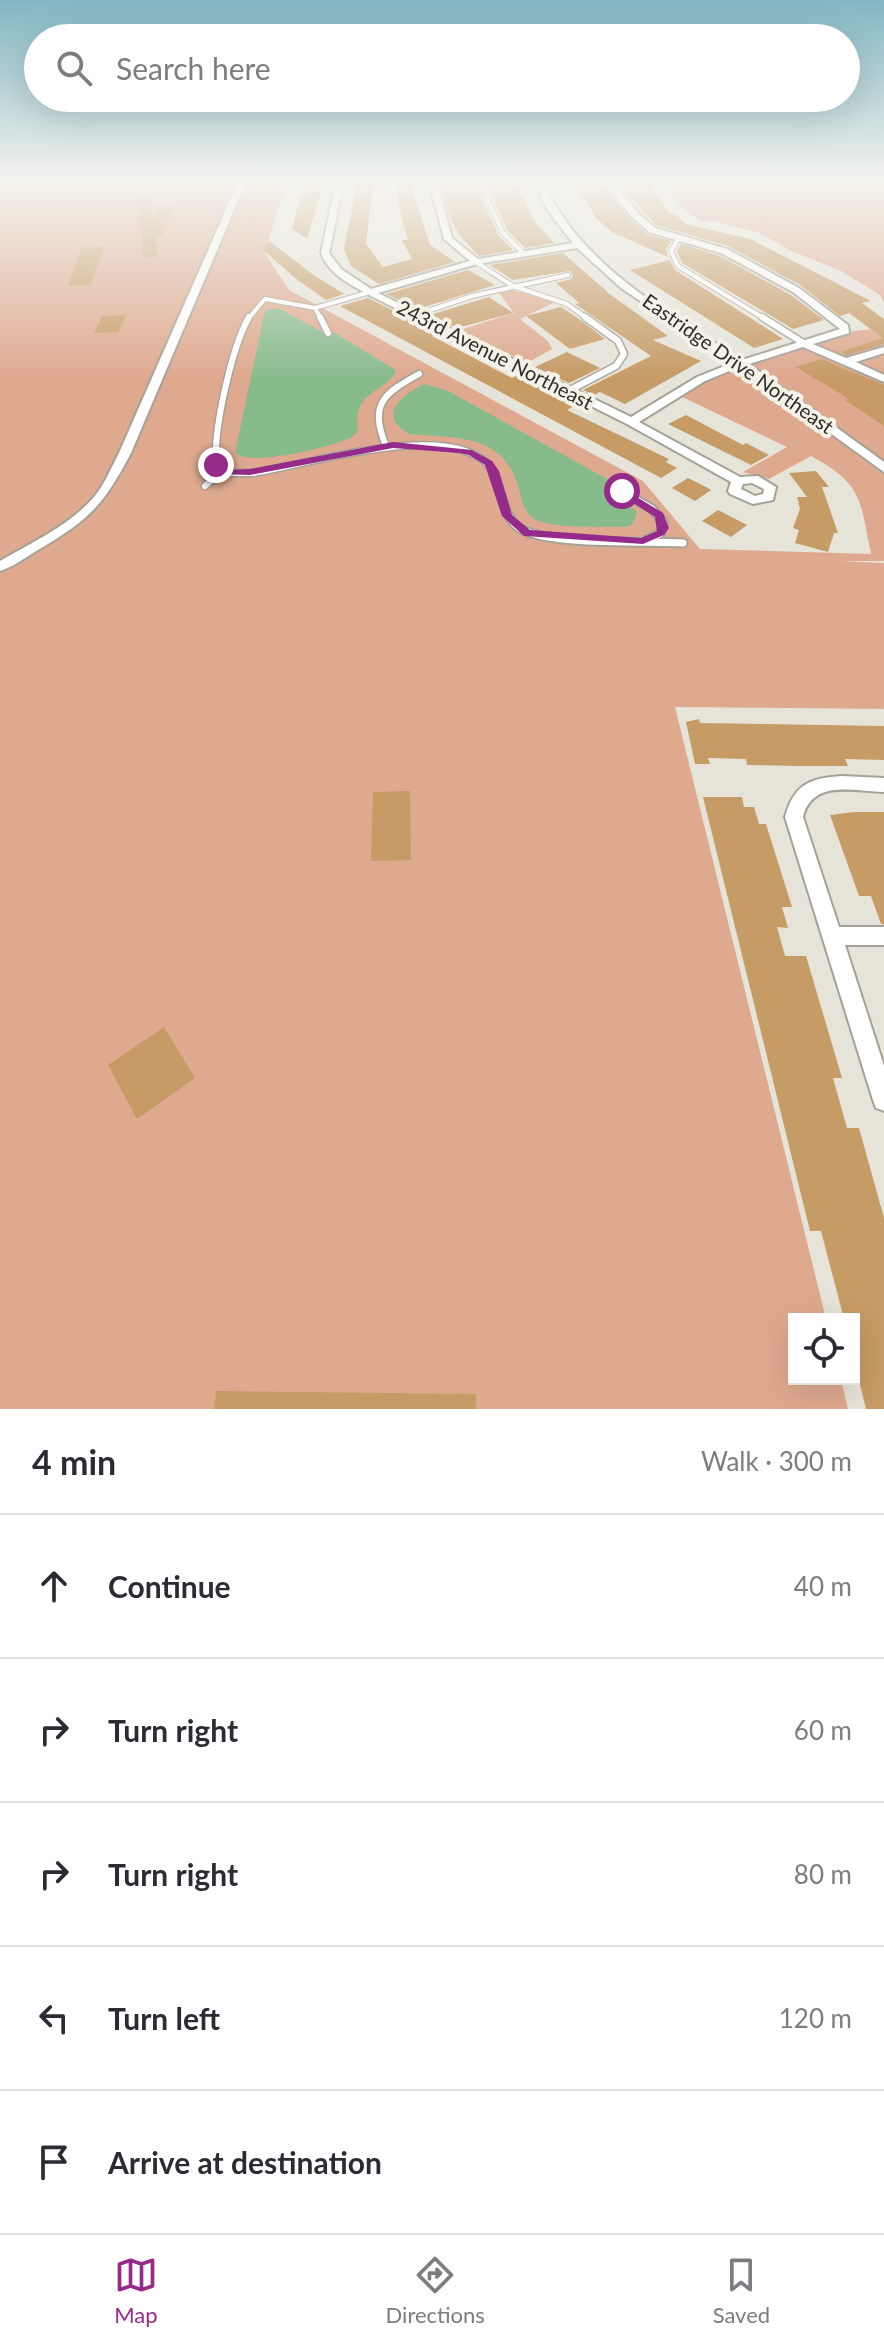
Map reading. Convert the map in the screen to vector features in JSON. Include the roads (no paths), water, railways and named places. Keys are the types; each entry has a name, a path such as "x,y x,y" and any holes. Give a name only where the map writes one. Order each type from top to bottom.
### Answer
{"street":[{"path":"0,567 96,502 125,453 214,248"},
{"name":"243rd Avenue Northeast","path":"327,248 325,256 340,273 370,292 631,422 738,481"},
{"path":"459,248 476,262"},
{"path":"370,292 476,262 558,248"},
{"name":"Eastridge Drive Northeast","path":"580,248 625,285 740,363 884,468"},
{"path":"631,422 701,379 740,363 845,331 837,320 796,290 724,251 712,248"},
{"path":"805,344 825,356 861,365 884,379"},
{"path":"847,361 884,350"},
{"path":"884,785 816,784 802,792 795,803 794,817 884,1100"},
{"path":"831,936 884,936"}],"lane":[{"path":"518,248 523,253"},
{"path":"673,248 671,251 678,266 805,344"},
{"path":"476,262 513,286 567,304 611,335 623,348 624,354 616,366 568,391"},
{"path":"416,315 513,286 568,275"},
{"path":"221,472 215,458 229,374 251,312 265,299 315,308 370,292"},
{"path":"315,308 328,333"},
{"path":"386,446 376,427 380,403 393,388 419,374"},
{"path":"205,486 221,472 271,469 386,446 459,451 478,456 494,471 507,516 527,533 683,543"},
{"path":"622,491 652,509 663,521 661,533 643,541"}]}
